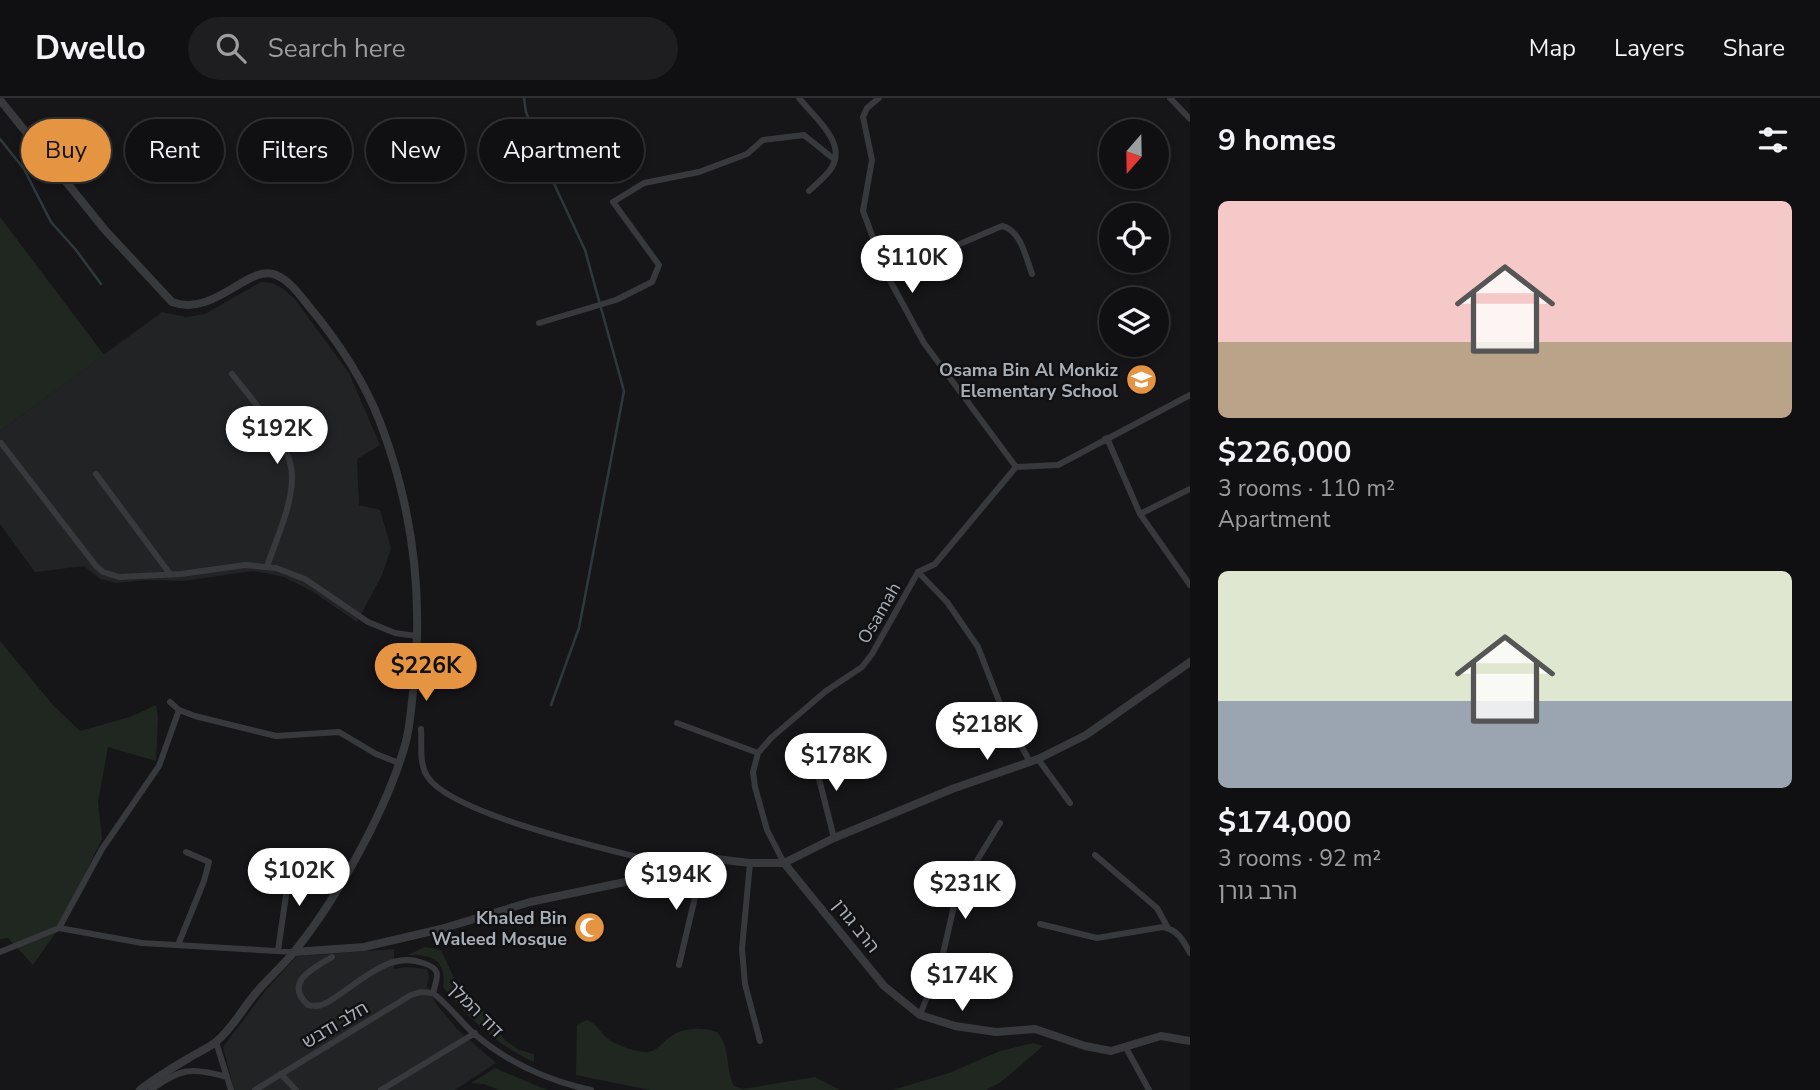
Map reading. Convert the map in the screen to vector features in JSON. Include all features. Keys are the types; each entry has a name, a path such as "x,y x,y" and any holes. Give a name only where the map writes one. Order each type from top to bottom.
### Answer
{"street":[{"path":"799,98 833,140 835,160 831,169 809,191"},
{"path":"879,98 867,108 863,117 872,160 863,211 887,275 924,343 1016,467 1058,465 1190,395"},
{"path":"1170,98 1190,119"},
{"path":"0,100 105,230 172,302 181,306 198,304 223,295 258,275 268,273 285,280 327,327 353,365 371,400 398,476 413,551 417,591 416,636 406,742 374,822 340,883 294,952 258,990 216,1042 139,1090"},
{"path":"539,323 616,300 652,282 659,265 613,202 643,183 699,172 747,154 763,140 804,135 835,160"},
{"path":"887,275 1002,226 1016,235 1032,274"},
{"path":"232,374 271,426 291,465 290,494 267,567"},
{"path":"1097,442 1107,438 1140,514 1190,585"},
{"path":"1,443 103,572 119,577 245,565 276,568 305,579 368,622 395,633 416,636"},
{"name":"Osamah","path":"758,753 771,738 826,691 856,673 867,661 918,572 935,564 1016,467"},
{"path":"96,474 170,574"},
{"path":"1140,514 1190,489"},
{"path":"918,572 947,602 978,647 1004,714 1034,761 1070,803"},
{"path":"421,729 422,766 428,779 455,800 550,834 662,863 716,859 784,863 834,838 952,789 1034,761 1086,735 1190,662"},
{"path":"170,702 179,710 276,736 339,732 376,754 399,763"},
{"path":"59,928 102,849 159,766 179,710"},
{"path":"677,723 758,753 753,772 755,787 767,830 784,863"},
{"path":"813,755 834,838"},
{"path":"920,1015 942,958 957,893 1000,823"},
{"path":"178,945 209,862 186,852"},
{"path":"1095,855 1157,908 1168,928"},
{"path":"278,951 291,860"},
{"path":"679,965 696,893 696,860"},
{"path":"0,952 59,928 142,943 294,952 364,947 441,929 530,902 630,881 662,863"},
{"path":"750,863 742,949 745,984 760,1041"},
{"name":"הרב גורן","path":"784,863 884,986 920,1015 955,1026 996,1032 1035,1029 1085,1046 1111,1051 1161,1037 1190,1041"},
{"path":"1040,923 1097,938 1158,927 1168,928 1186,937 1190,953"},
{"name":"דוד המלך","path":"332,957 304,975 299,988 308,1005 323,1005 377,970 396,962 419,961 434,967 438,976 433,993 474,1033 503,1055 534,1073 591,1090"},
{"name":"חלב ודבש","path":"255,1090 411,995 433,993"},
{"path":"380,1090 474,1033"},
{"path":"216,1042 230,1090"},
{"path":"1125,1046 1149,1090"},
{"path":"151,1090 168,1077 183,1071 204,1071 227,1077"},
{"path":"281,1074 296,1090"}],"shaded area":[{"path":"0,217 104,355 0,431"},
{"path":"261,282 272,283 294,298 349,373 380,445 357,459 359,505 380,510 391,548 382,575 357,622 312,591 284,577 254,571 183,581 146,580 116,583 100,579 84,566 35,572 0,524 0,431 162,312 186,317 205,314"},
{"path":"0,641 52,704 80,731 130,717 156,705 158,717 156,761 108,747 98,802 102,839 59,928 33,965 8,938 0,939"},
{"path":"425,947 441,950 459,989 483,1011 505,1040 519,1050 534,1054 534,1062 508,1048 463,1010 443,987 443,970 436,960 408,955"},
{"path":"394,949 394,969 427,969 427,986 437,1005 457,1029 496,1063 455,1090 234,1090 223,1047 266,990 297,956"},
{"path":"587,1020 615,1043 643,1052 654,1050 681,1031 706,1029 717,1032 724,1044 734,1086 743,1089 815,1077 840,1090 650,1090 576,1075 577,1025"},
{"path":"1033,1043 1043,1046 1001,1082 986,1090 893,1090 949,1073 1000,1051"},
{"path":"495,1068 549,1090 499,1090 484,1084 471,1083"}],"waterway":[{"path":"524,98 526,112 549,173 585,250 624,391 579,628 551,705"},
{"path":"0,139 24,169 51,222 101,284"}],"place":[{"name":"Osama Bin Al Monkiz Elementary School","path":"1141,380"},
{"name":"Khaled Bin Waleed Mosque","path":"590,928"}]}
